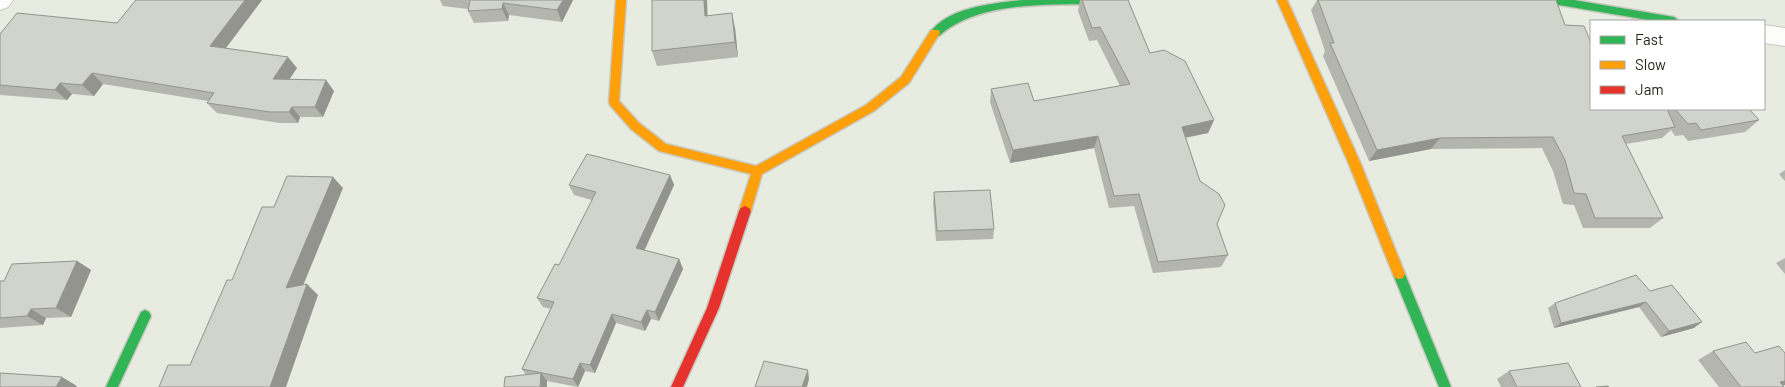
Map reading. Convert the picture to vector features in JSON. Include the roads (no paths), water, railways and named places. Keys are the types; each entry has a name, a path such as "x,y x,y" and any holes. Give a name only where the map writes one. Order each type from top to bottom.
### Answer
{"street":[{"path":"621,0 614,102 634,126 663,148 757,171 870,108 905,80 937,29 950,17 963,10 994,4 1097,0"},
{"path":"1282,0 1354,162 1444,387"},
{"path":"1553,0 1668,20"},
{"path":"1765,34 1785,37"},
{"path":"677,387 695,355 718,294 757,171"},
{"path":"112,387 145,316"}]}
